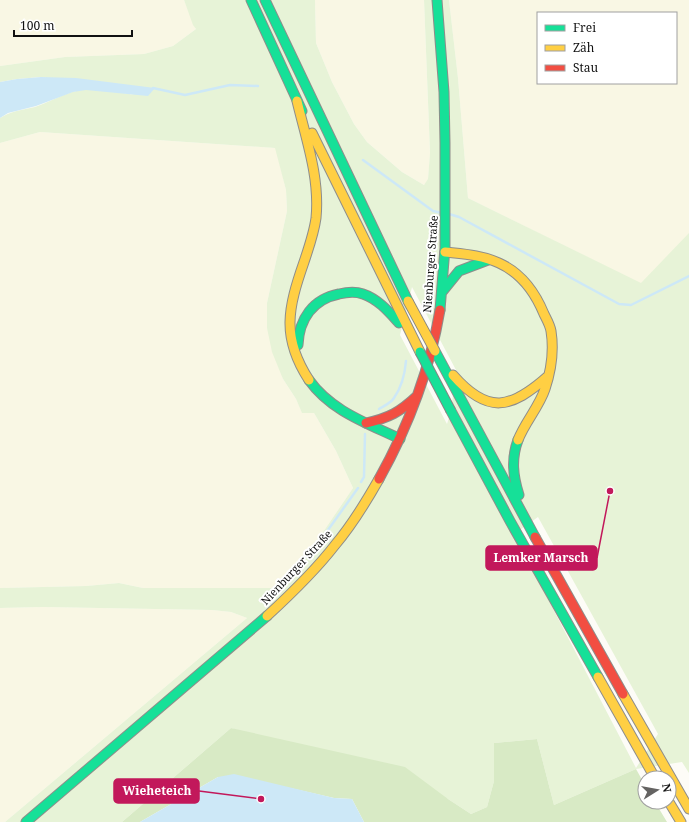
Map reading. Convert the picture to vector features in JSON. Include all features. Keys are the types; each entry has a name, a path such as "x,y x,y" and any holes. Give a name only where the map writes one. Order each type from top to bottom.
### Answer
{"main road":[{"path":"265,0 408,301 455,392 523,513 535,538 689,809"},
{"name":"Nienburger Straße","path":"26,822 259,624 281,603 330,552 372,492 400,439 430,357 442,292 445,213 445,122 437,0"},
{"path":"252,2 333,178 403,323 510,521 651,770"},
{"path":"297,101 315,179 316,202 312,235 298,278 291,312 291,342 298,361 309,381 322,396 337,407 366,423 400,439"},
{"path":"444,252 490,259 512,270 532,289 542,306 551,330 552,354 548,376 542,396 516,443 513,459 515,486 523,513"},
{"path":"442,292 459,271 490,259"},
{"path":"298,361 298,334 302,321 309,310 327,296 348,292 363,294 377,301 403,323"},
{"path":"434,351 458,382 476,397 487,402 500,403 514,401 535,389 548,376"},
{"path":"366,423 384,419 399,412 417,396"},
{"path":"674,810 681,822"}],"shaded area":[{"path":"0,0 184,0 196,29 173,46 144,54 65,57 0,66"},
{"path":"315,0 424,0 430,154 428,180 424,185 402,172 367,142 354,124 332,82 316,43"},
{"path":"449,0 689,0 689,234 641,284 468,198 458,78"},
{"path":"40,132 276,148 286,190 287,211 267,303 283,379 296,399 302,412 314,413 336,451 353,488 321,535 274,588 143,588 119,583 86,586 0,588 0,143"},
{"path":"43,607 212,610 231,612 247,618 5,822 0,822 0,608"}],"green space":[{"path":"184,0 315,0 316,43 332,82 354,124 367,142 402,172 424,185 428,179 430,153 424,0 449,0 458,78 468,198 641,283 689,233 689,773 682,762 636,769 554,805 537,739 494,743 494,781 487,807 471,814 448,799 231,728 122,822 5,822 247,618 231,612 212,610 43,607 0,608 0,588 86,586 119,583 143,588 274,588 321,535 353,488 336,451 314,413 302,413 296,399 283,379 272,352 267,328 267,303 287,211 286,190 275,148 40,132 0,143 0,118 12,112 35,107 79,90 104,90 136,95 41,77 0,82 0,66 65,57 144,54 173,46 196,29 193,25","holes":["412,287 456,370 451,411 447,424 400,335","538,517 658,734 636,768 514,534"]},
{"path":"231,728 405,767 471,814 487,807 494,781 494,743 537,739 554,805 636,769 637,810 660,810 667,822 364,822 352,799 334,798 290,788 218,777 140,822 122,822"}],"water":[{"path":"41,77 76,78 155,88 148,96 86,90 73,92 36,106 8,113 0,118 0,82"},
{"path":"234,774 334,798 352,799 364,822 140,822 218,777"}],"waterway":[{"path":"153,88 185,95 230,85 258,86"},
{"path":"363,160 433,211 442,213"},
{"path":"449,214 459,217 619,304 631,305 689,276"},
{"path":"379,409 393,400 399,390 406,361"},
{"path":"361,482 364,477 365,434"},
{"path":"278,589 328,530 358,488"}],"traffic: fast":[{"path":"251,0 302,111"},
{"path":"265,0 408,301"},
{"path":"437,0 444,92 445,143 445,248 440,310"},
{"path":"442,292 459,271 488,260"},
{"path":"298,345 301,327 309,312 322,300 342,293 357,292 374,299 399,323"},
{"path":"435,351 535,537"},
{"path":"420,352 451,411"},
{"path":"309,380 318,391 339,408 350,415 400,439"},
{"path":"451,411 510,521 598,677"},
{"path":"518,440 514,454 514,468 515,481 519,495"},
{"path":"26,822 267,616"}],"traffic: slow":[{"path":"297,101 314,173 317,203 314,229 294,294 290,322 294,350 309,380"},
{"path":"312,133 420,352"},
{"path":"445,252 486,258 507,267 521,278 532,291 549,325 552,338 552,353 547,382 542,396 518,440"},
{"path":"408,301 435,351"},
{"path":"453,375 477,397 489,402 500,403 511,401 522,395 535,387 548,376"},
{"path":"267,616 327,555 364,505 379,479"},
{"path":"598,677 650,770"},
{"path":"623,694 689,809"},
{"path":"674,810 681,822"}],"traffic: jam":[{"path":"379,479 390,459 417,397 436,332 440,310"},
{"path":"366,423 394,414 417,396"},
{"path":"535,537 623,694"}],"place":[{"name":"Lemker Marsch","path":"610,491"},
{"name":"Wieheteich","path":"261,799"}]}
